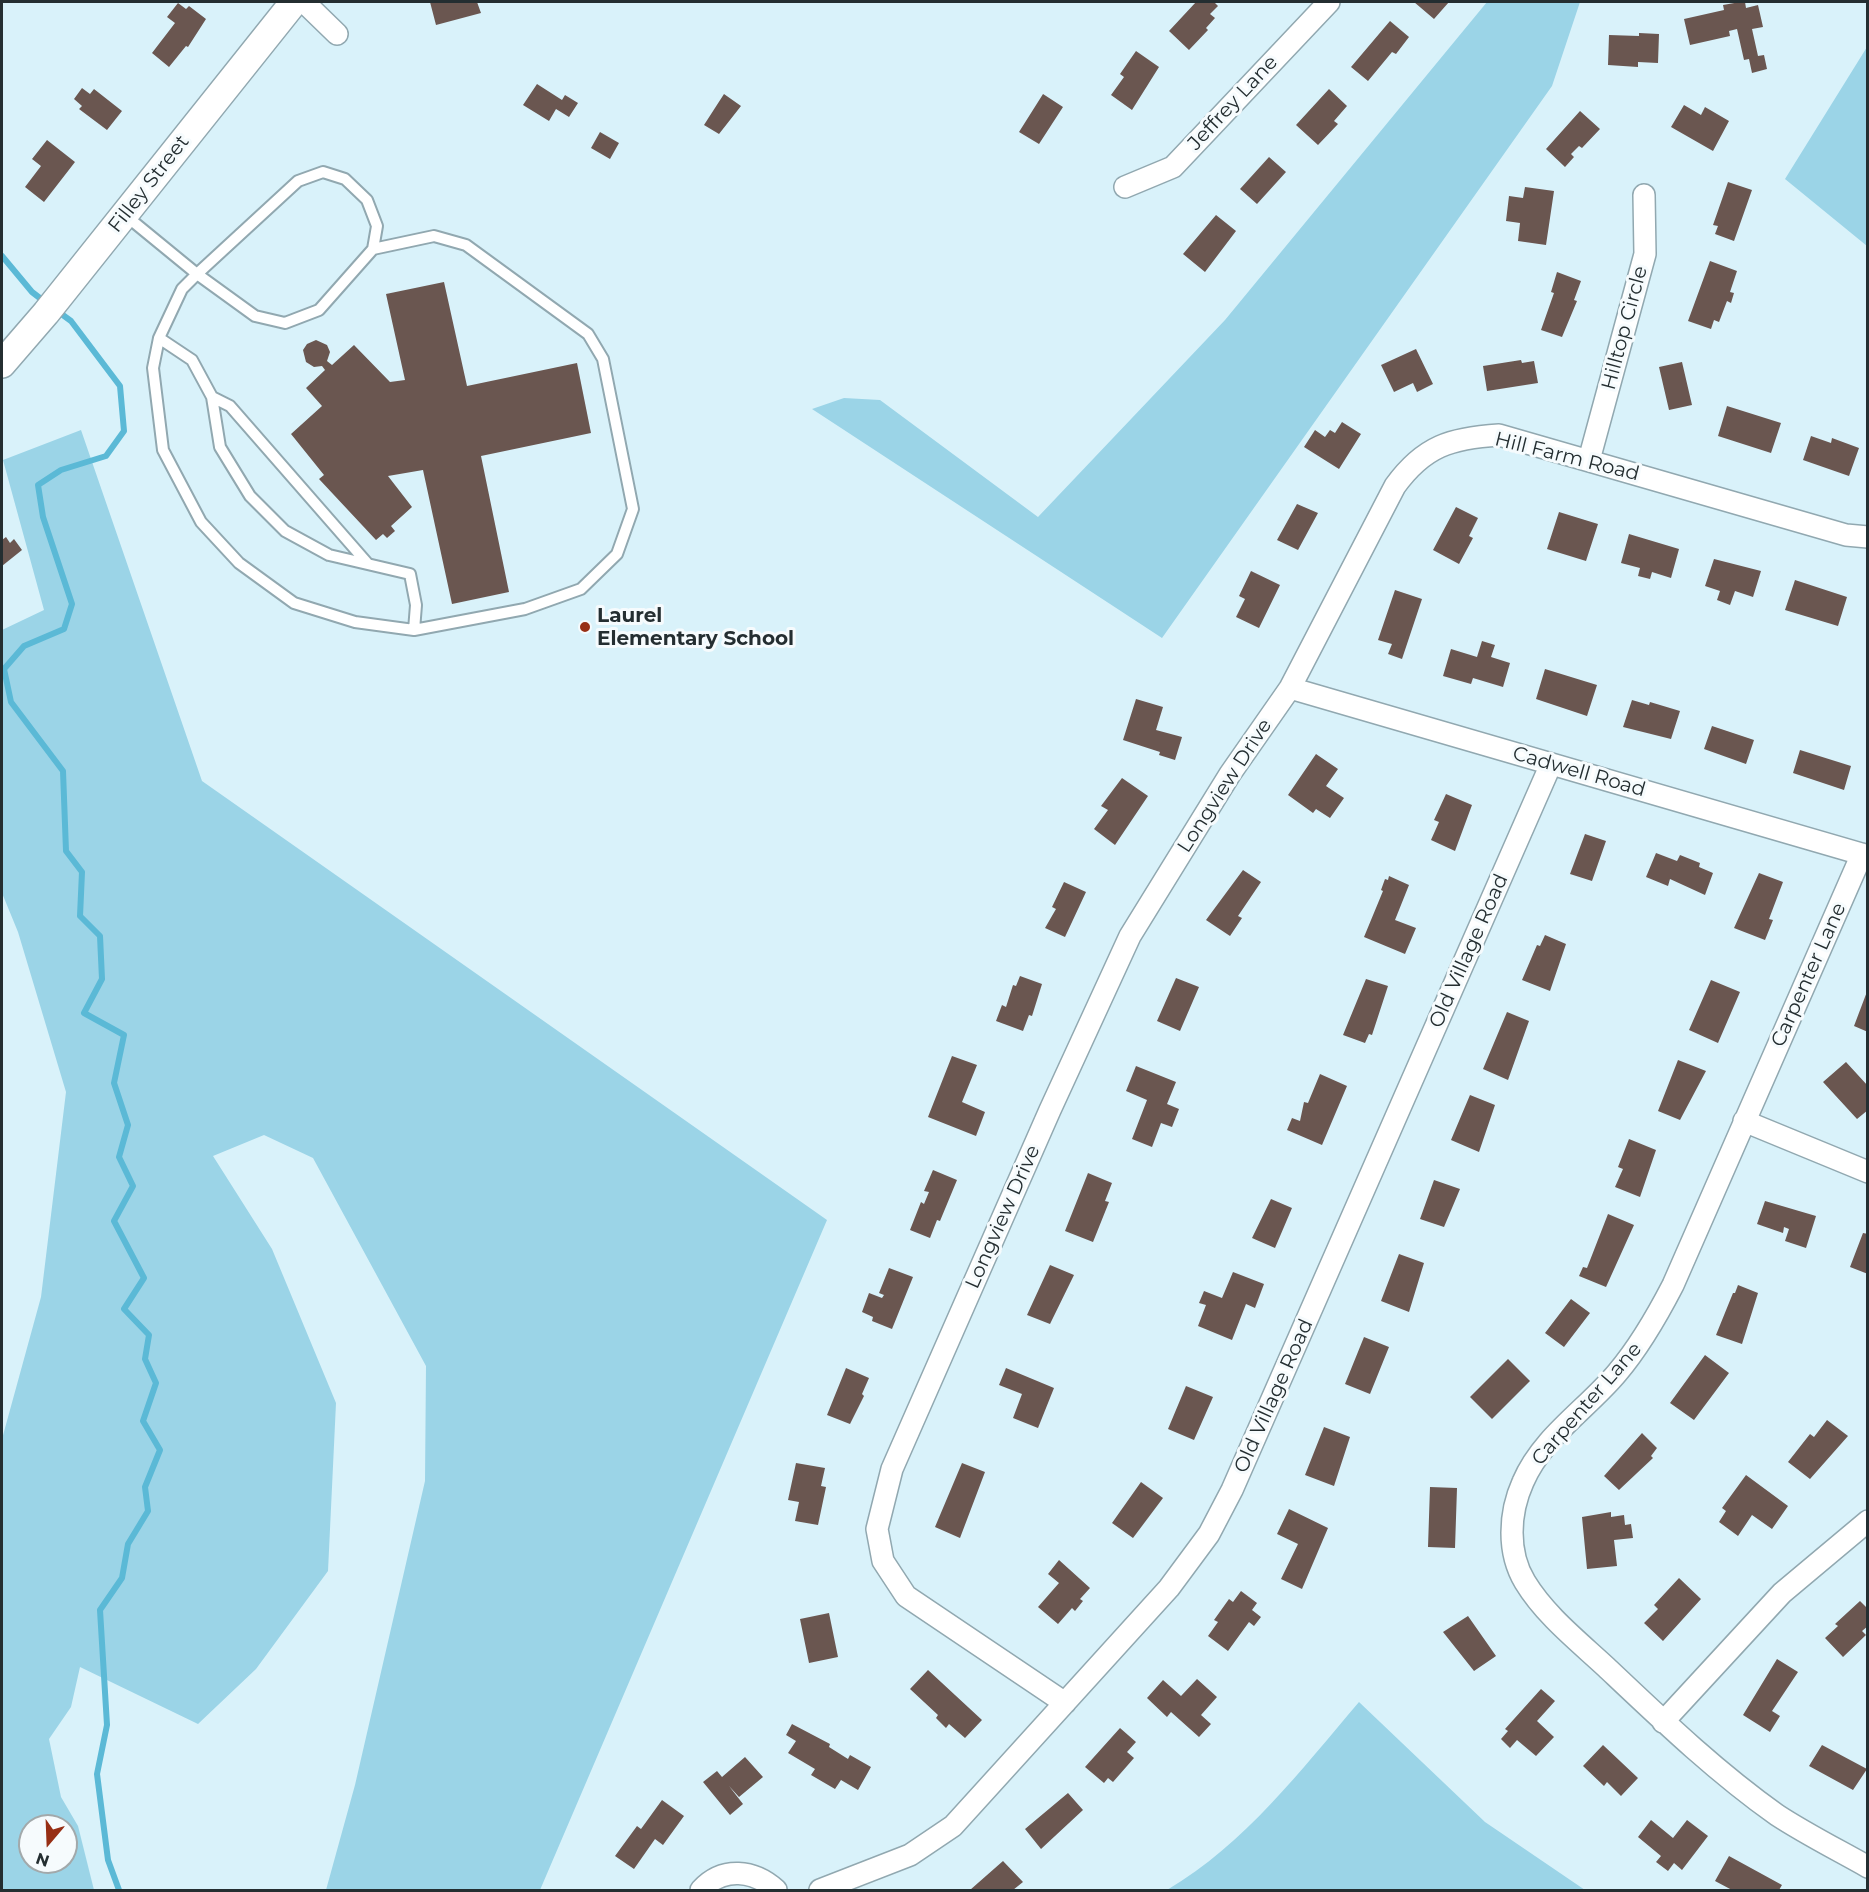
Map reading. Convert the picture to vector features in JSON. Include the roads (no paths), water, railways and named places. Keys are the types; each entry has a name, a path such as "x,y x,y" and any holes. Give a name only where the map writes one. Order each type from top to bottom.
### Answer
{"street":[{"name":"Filley Street","path":"2,364 52,306 294,2"},
{"path":"304,2 337,33"},
{"name":"Jeffrey Lane","path":"1125,187 1173,167 1329,2"},
{"name":"Hilltop Circle","path":"1589,460 1645,254 1644,195"},
{"name":"Hill Farm Road","path":"1290,688 1395,486 1409,466 1437,446 1466,437 1499,435 1846,535 1868,537"},
{"name":"Cadwell Road","path":"1290,688 1865,855"},
{"name":"Longview Drive","path":"1065,1702 906,1596 883,1562 877,1529 892,1469 1050,1110 1130,936 1230,774 1290,688"},
{"name":"Old Village Road","path":"820,1890 910,1855 953,1826 1169,1588 1209,1534 1232,1490 1551,764"},
{"name":"Carpenter Lane","path":"1865,855 1744,1121 1673,1285 1651,1327 1617,1373 1544,1447 1523,1481 1513,1512 1515,1555 1525,1581 1548,1612 1710,1764 1779,1816 1868,1867"},
{"path":"1744,1121 1868,1172"},
{"path":"1663,1722 1782,1593 1868,1521"},
{"path":"701,1890 721,1876 736,1873 758,1878 776,1890"}],"lane":[{"path":"124,215 196,274 255,316 285,323 319,310 373,249 377,226 367,200 345,179 323,172 298,181 196,274 182,289 159,338 153,368 163,450 201,522 239,563 294,603 356,622 414,630 525,609 581,589 617,554 633,509 603,359 588,334 466,245 434,237 373,249"},
{"path":"159,338 192,360 212,397 220,447 250,496 285,531 329,555 410,574 416,605 414,630"},
{"path":"212,397 230,406 368,564"}],"waterway":[{"path":"2,256 32,292 45,302"},
{"path":"56,310 71,321 120,386 124,431 106,456 61,470 38,485 43,517 72,604 64,629 24,646 4,669 11,702 63,771 66,851 82,872 80,916 100,936 102,979 84,1013 124,1035 114,1083 128,1125 119,1157 133,1186 114,1221 144,1278 124,1309 149,1335 145,1359 156,1383 143,1421 160,1450 145,1487 148,1511 128,1544 122,1578 100,1610 107,1725 97,1774 108,1860 119,1890"}],"place":[{"name":"Laurel Elementary School","path":"585,627"}]}
